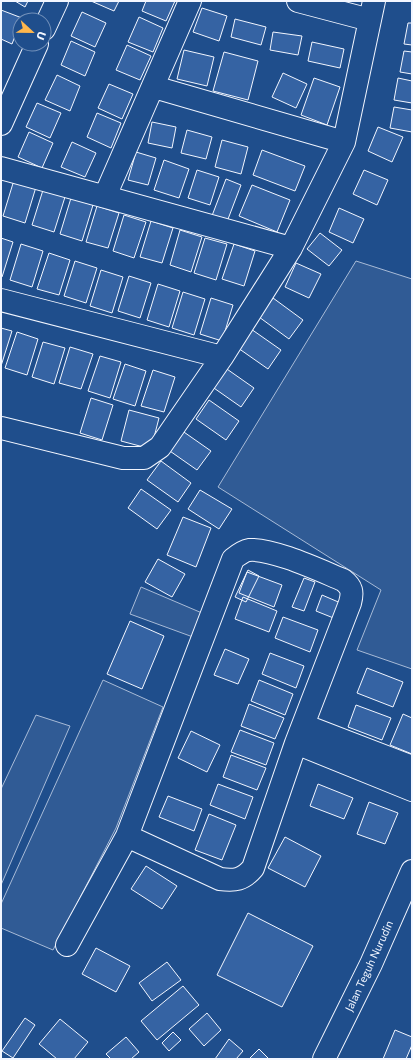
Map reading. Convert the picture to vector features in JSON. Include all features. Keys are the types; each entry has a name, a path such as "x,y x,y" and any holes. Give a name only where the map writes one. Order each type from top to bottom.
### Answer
{"street":[{"path":"51,12 56,1"},
{"path":"105,196 154,87 190,1"},
{"path":"1,428 123,458 144,458 160,447 222,357 291,248 344,142 372,11 298,1"},
{"path":"1,124 33,52"},
{"path":"154,87 344,142"},
{"path":"1,168 291,248"},
{"path":"1,300 222,357"},
{"path":"67,945 127,836 233,559 242,552 251,550 272,553 343,580 349,585 352,593 348,610 299,734 253,868 246,876 232,880 220,879 127,836"},
{"path":"299,734 412,767"},
{"path":"299,734 412,790"},
{"name":"Jalan Teguh Nurudin","path":"324,1059 371,964 412,872"}],"shaded area":[{"path":"356,261 412,279 412,669 357,650 381,590 218,487"},
{"path":"141,587 202,613 193,637 130,614"},
{"path":"103,680 163,707 116,828 53,950 1,928 1,904"},
{"path":"36,715 70,726 1,885 1,789"}],"building":[{"path":"15,1 28,1 25,7"},
{"path":"91,1 119,1 114,11"},
{"path":"146,1 175,1 166,21 142,11"},
{"path":"202,8 227,16 219,41 193,32"},
{"path":"1,10 12,14 12,44 1,39"},
{"path":"82,12 106,23 95,47 71,36"},
{"path":"139,17 163,28 153,52 128,42"},
{"path":"235,19 266,27 261,45 231,37"},
{"path":"408,23 412,23 412,45 404,44"},
{"path":"273,32 302,36 298,55 270,50"},
{"path":"71,41 95,52 85,76 61,65"},
{"path":"312,42 344,49 340,68 308,61"},
{"path":"127,45 151,56 140,80 116,70"},
{"path":"184,50 214,57 207,86 177,79"},
{"path":"404,51 412,52 412,74 400,72"},
{"path":"224,52 258,61 248,100 213,91"},
{"path":"283,73 307,84 296,108 272,97"},
{"path":"57,75 80,86 70,111 45,100"},
{"path":"314,78 340,87 327,125 301,115"},
{"path":"398,78 412,81 412,103 394,100"},
{"path":"109,84 133,94 122,119 98,108"},
{"path":"37,103 61,113 50,138 26,127"},
{"path":"394,107 412,110 412,132 390,128"},
{"path":"97,113 121,123 111,148 87,137"},
{"path":"152,122 176,127 172,148 148,143"},
{"path":"378,127 403,137 392,162 368,151"},
{"path":"187,130 212,137 206,159 181,153"},
{"path":"29,132 53,143 42,168 18,157"},
{"path":"222,140 248,147 241,174 215,167"},
{"path":"72,142 96,153 85,177 61,167"},
{"path":"262,150 305,166 295,191 253,175"},
{"path":"136,152 156,158 148,185 128,180"},
{"path":"164,160 189,169 179,198 154,190"},
{"path":"197,170 219,177 210,205 188,198"},
{"path":"364,170 388,180 377,205 353,194"},
{"path":"226,179 241,185 225,227 210,221"},
{"path":"14,180 36,187 25,223 3,216"},
{"path":"252,185 290,200 277,232 239,216"},
{"path":"43,190 65,197 54,232 32,225"},
{"path":"71,198 93,205 82,241 60,234"},
{"path":"97,206 119,213 108,248 86,242"},
{"path":"339,208 364,219 353,243 329,232"},
{"path":"124,215 146,222 134,258 113,251"},
{"path":"151,221 173,228 162,263 140,257"},
{"path":"180,230 202,237 191,272 170,265"},
{"path":"320,233 342,250 329,266 307,249"},
{"path":"1,238 13,242 2,277 1,277"},
{"path":"205,238 227,244 216,280 194,273"},
{"path":"21,244 43,251 32,287 10,280"},
{"path":"234,244 255,251 244,286 222,279"},
{"path":"49,253 70,260 59,295 37,289"},
{"path":"75,261 97,268 86,303 64,296"},
{"path":"296,263 321,274 309,298 285,287"},
{"path":"101,270 123,277 112,313 90,306"},
{"path":"129,276 151,283 140,318 118,311"},
{"path":"158,284 180,291 169,327 147,320"},
{"path":"183,292 205,299 194,335 172,328"},
{"path":"211,298 233,305 222,341 200,334"},
{"path":"273,298 303,320 289,339 259,317"},
{"path":"1,328 12,331 1,366"},
{"path":"251,329 281,350 268,369 238,348"},
{"path":"17,332 38,339 27,375 5,368"},
{"path":"43,342 65,348 54,384 32,377"},
{"path":"70,347 93,354 81,389 59,383"},
{"path":"100,356 121,362 110,398 88,391"},
{"path":"125,364 146,371 135,406 113,399"},
{"path":"224,367 254,388 241,407 211,386"},
{"path":"153,370 175,377 164,412 141,406"},
{"path":"91,398 113,405 102,440 80,433"},
{"path":"209,400 239,421 226,440 196,419"},
{"path":"129,410 159,418 151,449 121,441"},
{"path":"181,430 211,451 197,470 167,449"},
{"path":"161,461 191,483 178,502 147,480"},
{"path":"141,489 171,510 157,529 128,508"},
{"path":"200,490 232,509 219,529 188,509"},
{"path":"183,517 211,528 196,567 167,555"},
{"path":"158,559 185,574 172,597 145,582"},
{"path":"248,570 259,576 246,602 235,597"},
{"path":"247,572 282,585 274,607 239,593"},
{"path":"304,578 315,582 304,611 292,607"},
{"path":"322,595 343,604 336,619 316,611"},
{"path":"243,597 277,611 269,632 235,619"},
{"path":"283,617 318,630 310,652 275,638"},
{"path":"130,621 164,636 142,689 107,674"},
{"path":"225,649 249,659 238,684 214,675"},
{"path":"270,653 304,666 296,688 262,674"},
{"path":"367,668 403,682 393,707 357,693"},
{"path":"259,680 293,694 285,715 251,701"},
{"path":"249,704 284,718 275,739 241,726"},
{"path":"356,705 391,718 382,740 348,727"},
{"path":"403,714 412,718 412,754 390,745"},
{"path":"240,730 274,743 266,765 231,752"},
{"path":"191,731 220,745 207,772 178,758"},
{"path":"231,755 266,768 257,790 223,777"},
{"path":"218,784 253,797 245,819 210,805"},
{"path":"318,784 353,798 344,819 310,806"},
{"path":"168,796 202,809 194,831 159,817"},
{"path":"369,802 398,813 385,844 357,834"},
{"path":"209,814 236,825 222,860 195,850"},
{"path":"285,837 321,856 305,887 268,868"},
{"path":"146,866 177,886 162,909 131,889"},
{"path":"248,913 313,946 282,1007 217,975"},
{"path":"96,948 130,966 116,992 82,974"},
{"path":"167,962 181,980 152,1001 139,983"},
{"path":"183,986 199,1005 157,1040 141,1021"},
{"path":"207,1013 221,1030 204,1046 189,1029"},
{"path":"25,1018 35,1025 13,1058 2,1051"},
{"path":"60,1019 88,1042 74,1059 57,1059 39,1044"},
{"path":"395,1030 412,1037 412,1045 406,1059 383,1059"},
{"path":"173,1032 181,1040 169,1051 162,1043"},
{"path":"126,1037 139,1052 131,1059 111,1059 106,1054"},
{"path":"229,1039 243,1051 236,1059 215,1059"},
{"path":"259,1049 269,1059 249,1059"}]}
